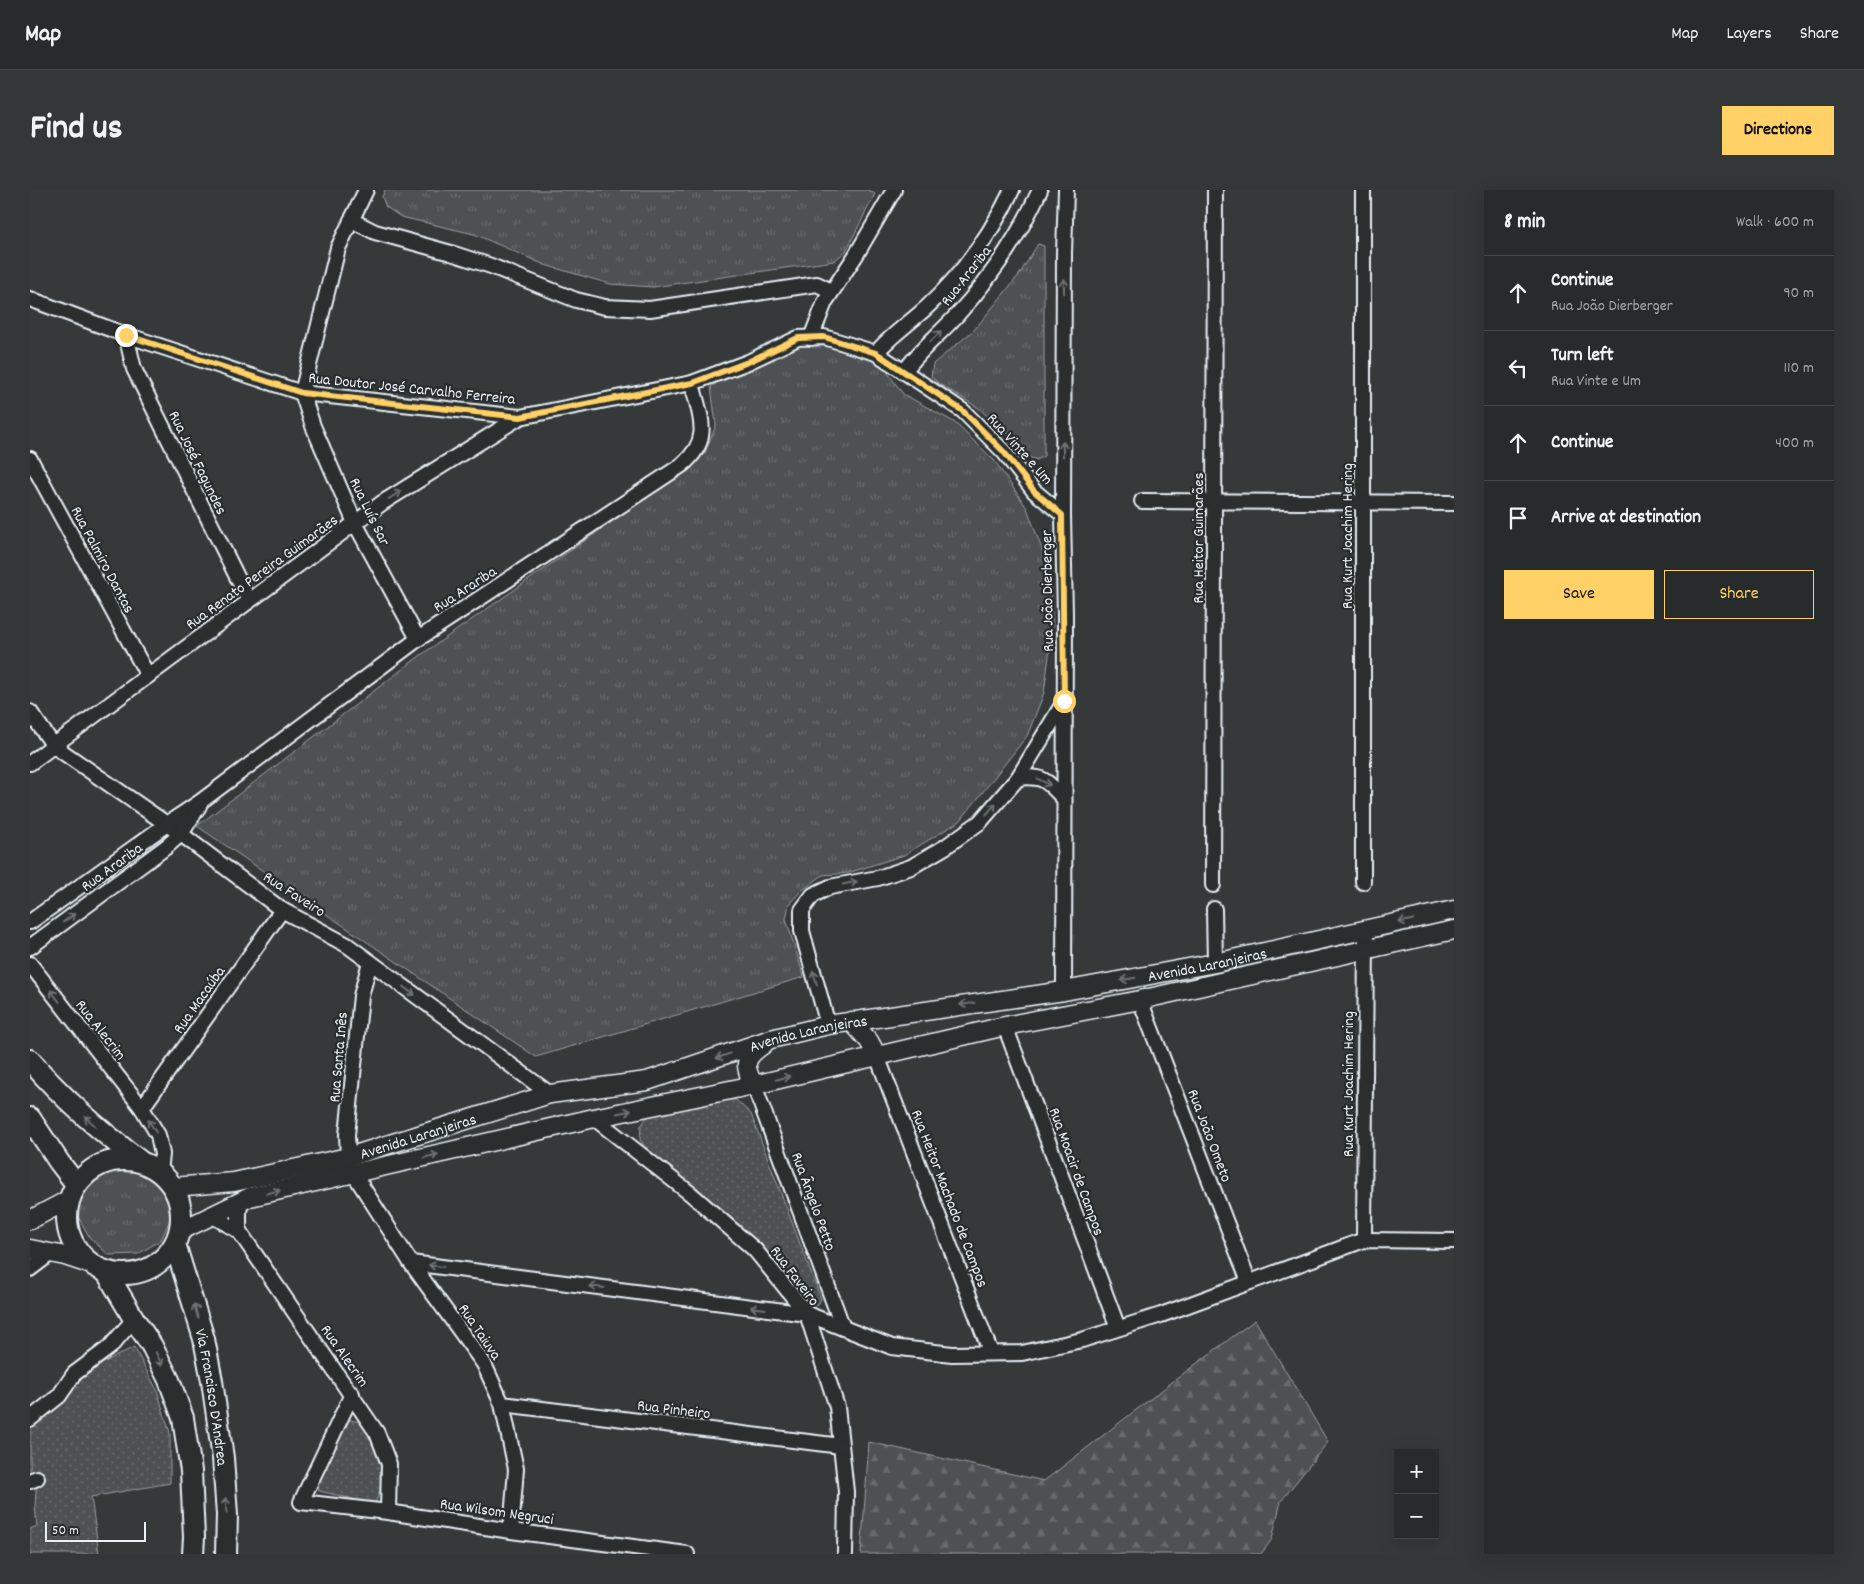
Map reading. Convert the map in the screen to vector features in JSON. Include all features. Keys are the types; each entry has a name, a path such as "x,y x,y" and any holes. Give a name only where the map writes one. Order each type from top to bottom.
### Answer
{"highway":[{"path":"30,1060 102,1132 142,1162 166,1180 181,1208 178,1237 163,1260 146,1270 127,1275 107,1272 89,1264 73,1246 66,1223 72,1192 89,1170 106,1162 124,1159 142,1162"},
{"path":"30,1118 59,1162 72,1192"},
{"name":"Via Francisco D'Andrea","path":"178,1237 204,1339 212,1381 223,1458 227,1515 226,1554"},
{"name":"Via Francisco D'Andrea","path":"107,1272 152,1346 169,1380 184,1418 190,1471 194,1537 193,1554"}],"main road":[{"name":"Avenida Laranjeiras","path":"166,1180 234,1182 348,1157 550,1094 647,1081 771,1039 851,1020 1064,991 1215,963 1454,910"},
{"name":"Avenida Laranjeiras","path":"178,1237 211,1215 250,1197 594,1118 754,1085 1005,1026 1140,1000 1454,930"},
{"path":"851,1020 869,1041 877,1056"},
{"path":"754,1085 747,1072 747,1062 751,1053 771,1039"},
{"path":"30,1220 72,1192"},
{"path":"30,1249 89,1264"}],"street":[{"path":"302,393 338,248 366,190"},
{"path":"811,338 817,319 831,291 856,255 894,190"},
{"name":"Rua Arariba","path":"876,353 886,340 926,308 962,270 988,234 1012,190"},
{"name":"Rua Arariba","path":"904,372 916,355 955,317 990,275 1021,228 1040,190"},
{"name":"Rua João Dierberger","path":"1064,991 1062,515 1066,190"},
{"name":"Rua Heitor Guimarães","path":"1213,885 1216,190"},
{"name":"Rua Kurt Joachim Hering","path":"1363,190 1363,882"},
{"path":"351,220 375,232 491,266 576,300 605,308 650,309 817,284 831,291"},
{"name":"Rua Doutor José Carvalho Ferreira","path":"30,300 126,335 302,393 520,417 692,383 748,362 798,338 824,337 876,353 904,372"},
{"name":"Rua José Fagundes","path":"126,335 134,369 249,601"},
{"name":"Rua Vinte e Um","path":"904,372 963,411 1004,452 1034,491 1062,515"},
{"name":"Rua Arariba","path":"30,922 200,802 418,640 682,465 698,448 702,430 692,383"},
{"name":"Rua Luís Sar","path":"302,393 313,426 355,523 418,640"},
{"name":"Rua Renato Pereira Guimarães","path":"30,763 382,503 520,417"},
{"name":"Rua Palmiro Dantas","path":"30,459 148,676"},
{"path":"1142,501 1454,503"},
{"path":"828,1025 802,931 802,910 807,902 813,895 830,888 878,878 911,867 945,847 980,822 1018,778 1064,701"},
{"name":"Rua Faveiro","path":"30,712 54,746 181,834 282,910 347,945 550,1094"},
{"path":"1018,778 1032,776 1047,781 1064,799"},
{"name":"Rua Arariba","path":"30,947 166,847 181,834 200,802"},
{"path":"1214,909 1215,963"},
{"name":"Rua Macaúba","path":"142,1108 282,910"},
{"name":"Rua Kurt Joachim Hering","path":"1364,1240 1366,929"},
{"name":"Rua Santa Inês","path":"348,1157 347,1135 360,996 370,962"},
{"name":"Rua Alecrim","path":"30,964 142,1108 158,1135 166,1180"},
{"name":"Rua João Ometo","path":"1140,1000 1249,1282"},
{"name":"Rua Moacir de Campos","path":"1005,1026 1118,1328"},
{"name":"Rua Heitor Machado de Campos","path":"877,1056 991,1353"},
{"name":"Rua Ângelo Petto","path":"754,1085 843,1328"},
{"name":"Rua Faveiro","path":"594,1118 691,1194 755,1250 807,1314 837,1407 846,1492 845,1554"},
{"name":"Rua Taiuva","path":"354,1174 411,1263 484,1364 502,1404 516,1469 511,1531"},
{"path":"239,1231 241,1201"},
{"name":"Rua Alecrim","path":"211,1215 239,1231 377,1433 389,1464 388,1512"},
{"path":"411,1263 807,1314 892,1347 952,1354 1022,1353 1082,1340 1364,1240 1454,1241"},
{"path":"30,1269 51,1253"},
{"path":"30,1419 59,1396 74,1374 110,1347 134,1319"},
{"name":"Rua Wilsom Negruci","path":"352,1394 301,1502 388,1512 511,1531 687,1554"},
{"name":"Rua Pinheiro","path":"502,1404 842,1446"}],"green space":[{"path":"385,190 868,190 875,194 846,251 834,261 653,287 610,284 545,265 474,234 401,217 386,207 382,197"},
{"path":"1038,244 1044,246 1044,456 1037,460 1031,458 1009,435 977,407 938,383 931,376 933,364 974,330 1019,275"},
{"path":"815,342 862,353 880,362 903,394 954,422 994,460 1027,508 1049,569 1053,626 1044,693 1027,736 960,821 904,855 848,873 823,875 801,891 789,904 786,919 804,977 536,1057 197,826 421,655 693,465 705,453 716,425 711,387 721,378 791,346"},
{"path":"721,1099 736,1100 751,1114 821,1299 817,1306 810,1302 761,1244 710,1199 647,1150 640,1140 641,1126 649,1114"},
{"path":"126,1168 151,1176 164,1188 173,1213 161,1240 138,1254 109,1255 90,1238 76,1213 83,1194 100,1172"},
{"path":"1255,1320 1328,1442 1281,1501 1272,1539 1261,1554 861,1554 869,1442 1044,1481"},
{"path":"134,1347 157,1390 170,1433 170,1483 91,1497 99,1554 30,1554 30,1529 37,1526 35,1506 37,1478 30,1475 30,1428 67,1400 74,1378"},
{"path":"346,1419 360,1422 372,1434 380,1459 382,1486 375,1504 319,1491 317,1481"}],"route":[{"path":"126,335 302,393 520,417 634,396 692,383 748,362 798,338 824,337 876,353 963,411 1004,452 1034,491 1062,515 1065,615 1064,701"}]}
